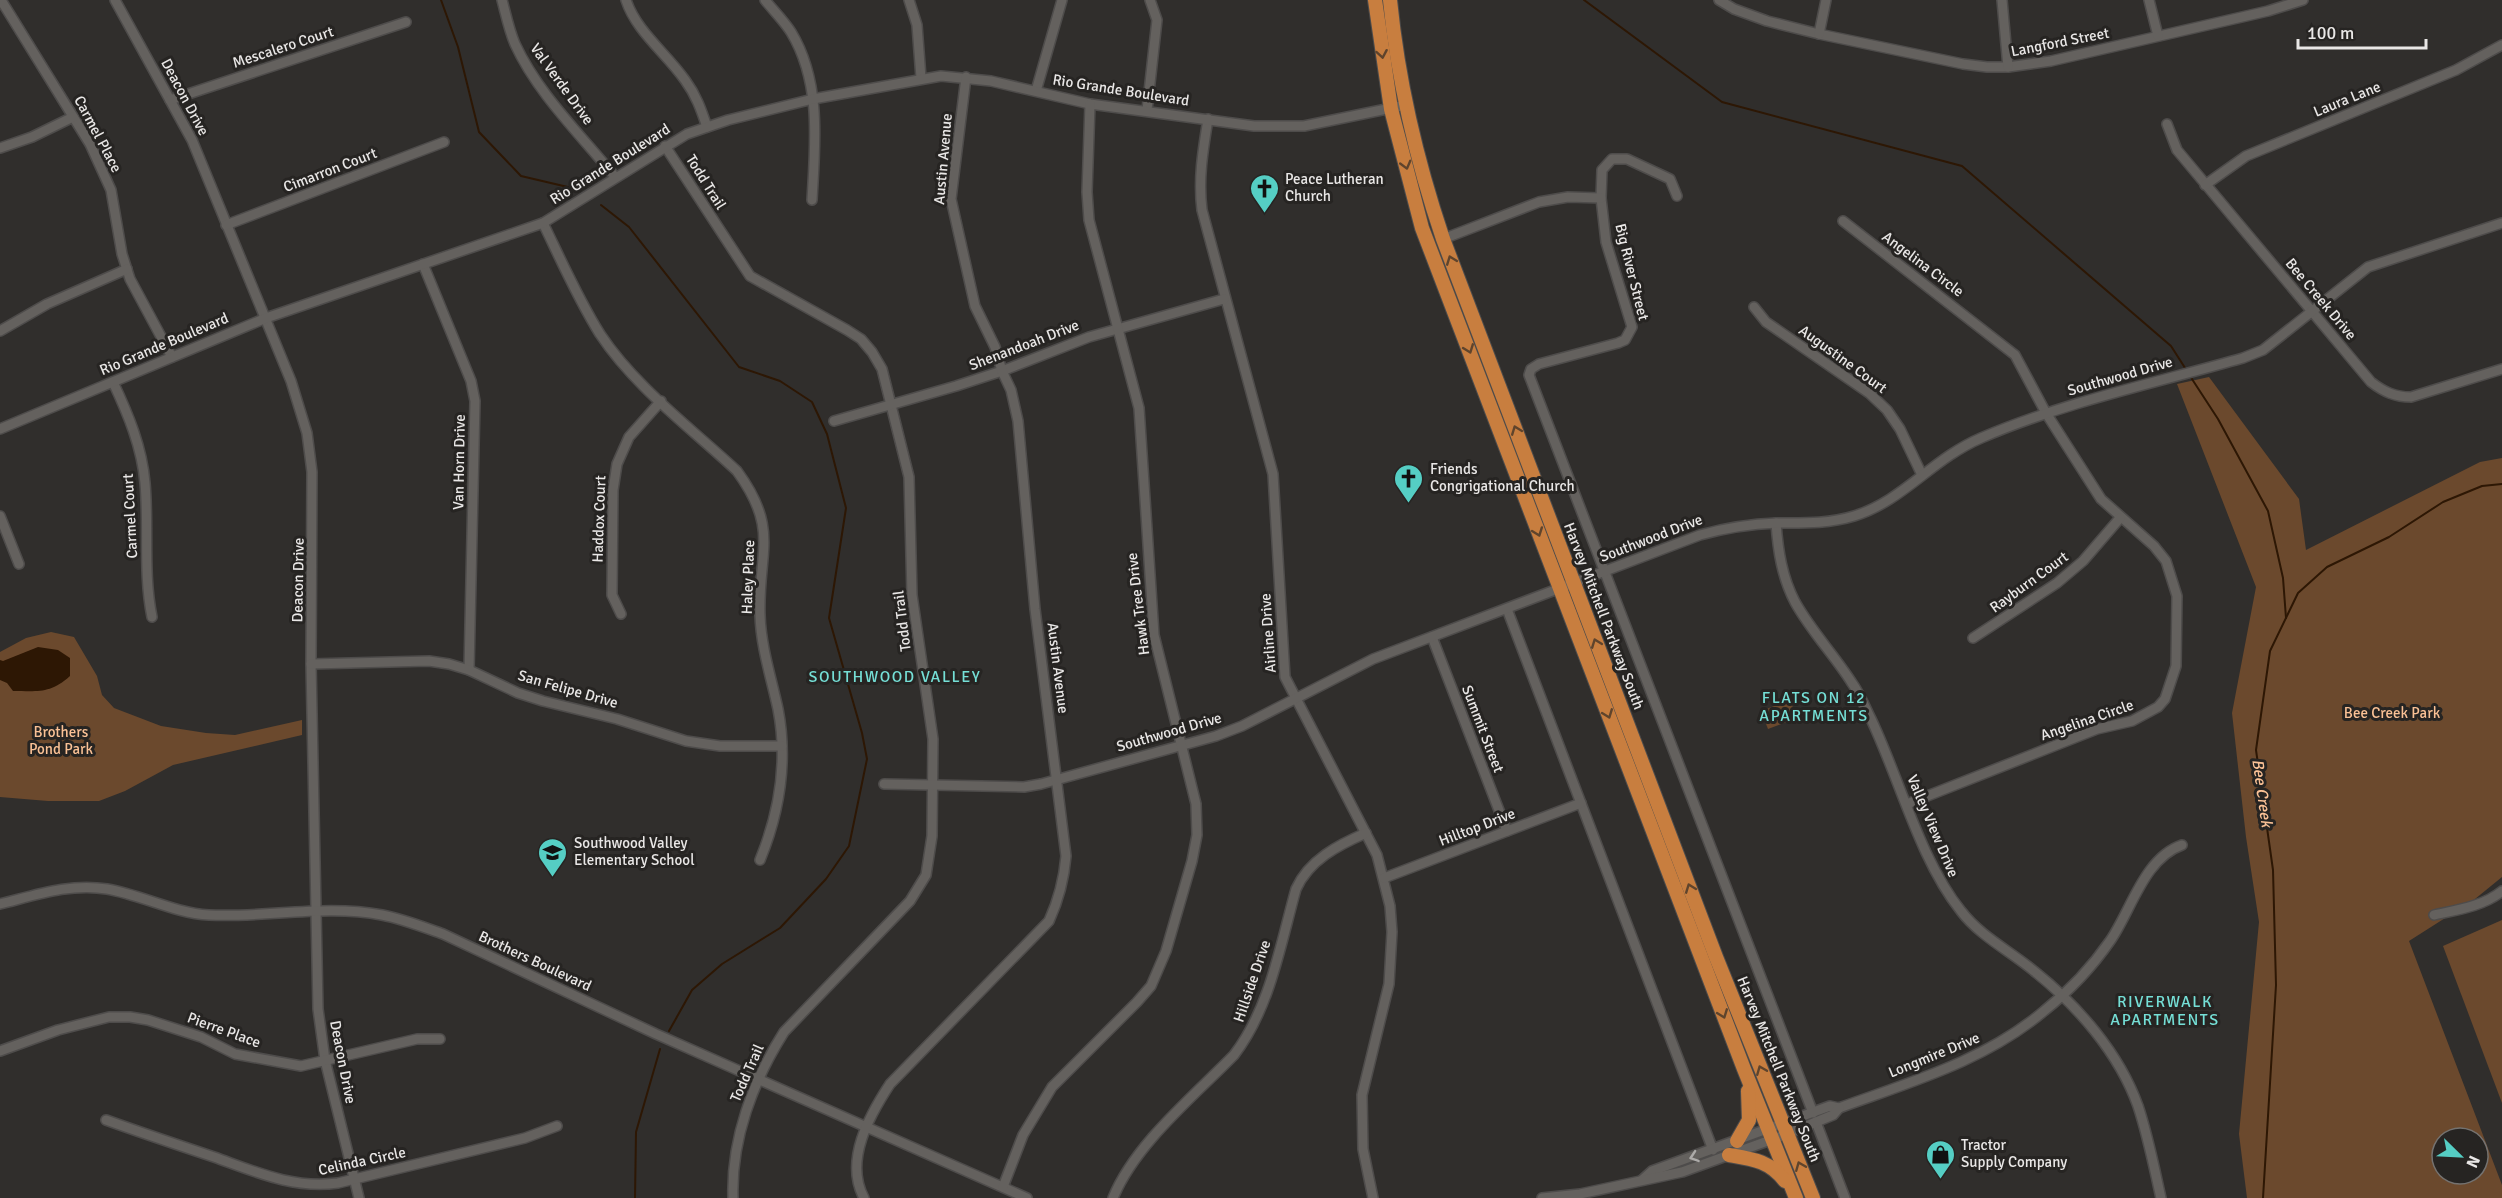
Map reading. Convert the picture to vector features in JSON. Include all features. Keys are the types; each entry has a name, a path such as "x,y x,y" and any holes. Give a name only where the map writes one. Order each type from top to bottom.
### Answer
{"highway":[{"name":"Harvey Mitchell Parkway South","path":"1375,0 1391,109 1422,228 1744,1069 1795,1195"},
{"name":"Harvey Mitchell Parkway South","path":"1390,0 1406,105 1430,200 1443,239 1573,584 1813,1198"},
{"path":"1737,1141 1745,1129 1750,1112 1744,1069"},
{"path":"1729,1155 1758,1160 1773,1167 1795,1195"}],"street":[{"name":"Carmel Place","path":"1,0 90,144 111,190 122,254 127,269 172,357"},
{"name":"Deacon Drive","path":"115,0 192,140 291,381 307,433 311,462 313,531 311,664 318,1009 325,1060 359,1198"},
{"name":"Val Verde Drive","path":"502,0 515,43 526,64 615,177"},
{"path":"626,0 630,14 684,78 699,103 707,127"},
{"path":"765,0 791,33 804,63 813,99 815,136 812,200"},
{"path":"909,0 917,25 921,78"},
{"path":"1036,91 1062,0"},
{"path":"1146,110 1157,20 1150,0"},
{"name":"Langford Street","path":"1719,0 1734,9 1767,21 1819,34 1963,64 2008,68 2051,61 2268,11 2303,0"},
{"path":"1819,34 1826,0"},
{"path":"2002,0 2008,68"},
{"path":"2149,0 2158,36"},
{"name":"Mescalero Court","path":"170,100 406,22"},
{"name":"Laura Lane","path":"2205,185 2246,156 2456,70 2502,45"},
{"name":"Rio Grande Boulevard","path":"0,429 266,318 543,223 665,146 707,127 813,99 921,78 966,77 1090,104 1254,126 1304,126 1406,105"},
{"name":"Austin Avenue","path":"864,1198 860,1190 856,1166 866,1128 878,1102 890,1084 1049,921 1061,890 1066,856 1035,609 1018,421 1011,390 1002,371 995,347 975,306 953,216 951,200 966,77"},
{"name":"Hawk Tree Drive","path":"1002,1187 1023,1135 1052,1087 1151,986 1159,969 1192,861 1197,835 1196,804 1154,635 1139,408 1089,220 1087,192 1090,104"},
{"path":"0,148 32,137 73,117"},
{"name":"Airline Drive","path":"1208,119 1199,189 1224,299 1273,474 1285,677 1377,855 1384,878 1391,923 1392,964 1384,1008 1362,1095 1361,1123 1364,1161 1373,1198"},
{"name":"Bee Creek Drive","path":"2167,124 2177,150 2371,382 2392,395 2411,397 2502,369"},
{"name":"Cimarron Court","path":"226,225 444,142"},
{"name":"Todd Trail","path":"665,146 750,276 861,339 882,369 909,477 912,595 933,739 930,856 926,875 910,901 784,1032 768,1057 758,1079 737,1146 733,1198"},
{"name":"Big River Street","path":"1604,572 1531,382 1531,369 1539,364 1618,343 1630,334 1630,319 1606,242 1601,198 1602,170 1612,159 1620,157 1670,178 1677,196"},
{"path":"1443,239 1539,202 1568,197 1601,198"},
{"name":"Angelina Circle","path":"1843,221 2016,355 2046,413 2101,499 2154,546 2166,561 2174,578 2177,596 2176,666 2165,699 2148,715 2097,729 1907,804"},
{"name":"Haley Place","path":"543,223 600,334 622,363 737,471 751,490 761,512 765,536 760,613 763,645 778,709 782,767 777,809 772,830 760,860"},
{"name":"Southwood Drive","path":"884,784 1024,786 1057,780 1225,733 1373,659 1700,535 1744,525 1804,525 1833,522 1876,509 1949,454 1970,444 2046,413 2243,358 2263,350 2368,267 2502,223"},
{"name":"Van Horn Drive","path":"423,264 471,381 475,401 469,670"},
{"path":"0,331 47,304 127,269"},
{"name":"Shenandoah Drive","path":"834,421 1002,371 1089,337 1224,299"},
{"name":"Augustine Court","path":"1754,308 1766,322 1869,393 1887,410 1900,429 1922,474"},
{"name":"Carmel Court","path":"113,382 130,419 142,462 145,484 148,597 152,617"},
{"name":"Haddox Court","path":"621,614 612,595 613,490 617,464 629,437 661,401"},
{"path":"0,516 20,564"},
{"name":"Rayburn Court","path":"1974,638 2057,583 2083,561 2120,518"},
{"name":"Valley View Drive","path":"1776,524 1778,554 1795,602 1854,685 1946,893 1982,932 2062,995 2084,1018 2124,1073 2138,1105 2150,1146 2161,1198"},
{"path":"1604,572 1845,1198"},
{"path":"1507,609 1713,1150"},
{"name":"Summit Street","path":"1432,637 1507,831"},
{"name":"San Felipe Drive","path":"311,664 429,662 469,670 518,693 617,719 686,741 720,746 782,746"},
{"name":"Hilltop Drive","path":"1384,878 1581,803"},
{"name":"Hillside Drive","path":"1113,1198 1125,1173 1141,1150 1234,1055 1247,1038 1266,996 1296,889 1304,873 1316,861 1351,839 1366,833"},
{"name":"Longmire Drive","path":"1542,1198 1580,1194 1682,1172 1729,1155 1814,1118 1833,1115 1839,1108 1963,1062 1989,1050 2028,1024 2062,995 2109,942 2151,871 2171,849 2182,845"},
{"name":"Brothers Boulevard","path":"0,904 76,886 109,889 180,910 209,915 347,911 382,915 443,934 656,1034 1027,1198"},
{"path":"2434,915 2462,909 2494,897 2502,891"},
{"name":"Pierre Place","path":"0,1051 109,1017 148,1020 201,1037 235,1054 301,1066 417,1039 440,1039"},
{"name":"Celinda Circle","path":"106,1120 295,1184 316,1186 355,1179 525,1138 557,1126"},
{"name":"Longmire Drive","path":"1642,1180 1652,1171 1737,1141 1771,1135"}],"green space":[{"name":"Bee Creek Park","path":"2209,377 2299,499 2306,550 2480,462 2502,458 2502,877 2475,899 2409,941 2480,1126 2430,1126 2430,1186 2490,1186 2490,1154 2502,1185 2502,1198 2247,1198 2239,1134 2259,922 2246,837 2232,713 2256,587 2177,384"},
{"name":"Brothers Pond Park","path":"51,632 74,637 97,676 102,695 114,708 161,726 235,735 302,720 302,735 173,765 125,791 99,801 48,801 0,797 0,652 26,638"},
{"path":"1790,700 1797,718 1768,729 1761,711"},
{"path":"2502,920 2502,1103 2443,946"}],"shaded area":[{"path":"38,647 58,650 70,658 70,676 50,689 13,691 7,683 0,680 0,660 3,661"}],"waterway":[{"path":"441,0 458,47 479,132 521,176 572,188"},
{"path":"1584,0 1722,102 1962,166 2171,346 2187,371"},
{"path":"601,205 629,227 739,367 780,381 812,402 827,434 846,508 829,618 862,733 867,759 849,846 826,879 780,928 722,964 692,990 669,1031"},
{"path":"2190,376 2218,419 2268,511 2283,578 2286,618"},
{"name":"Bee Creek","path":"2263,1198 2276,985 2273,870 2256,750 2270,651 2298,593 2327,567 2389,537 2443,502 2482,486 2502,484"},
{"path":"635,1198 636,1132 660,1049"}],"place":[{"name":"Peace Lutheran Church","path":"1264,214"},
{"name":"Friends Congrigational Church","path":"1409,504"},
{"name":"Southwood Valley Elementary School","path":"553,878"},
{"name":"Tractor Supply Company","path":"1940,1180"}],"district":[{"name":"SOUTHWOOD VALLEY","path":"895,677"},
{"name":"FLATS ON 12 APARTMENTS","path":"1814,707"},
{"name":"RIVERWALK APARTMENTS","path":"2165,1011"}]}
